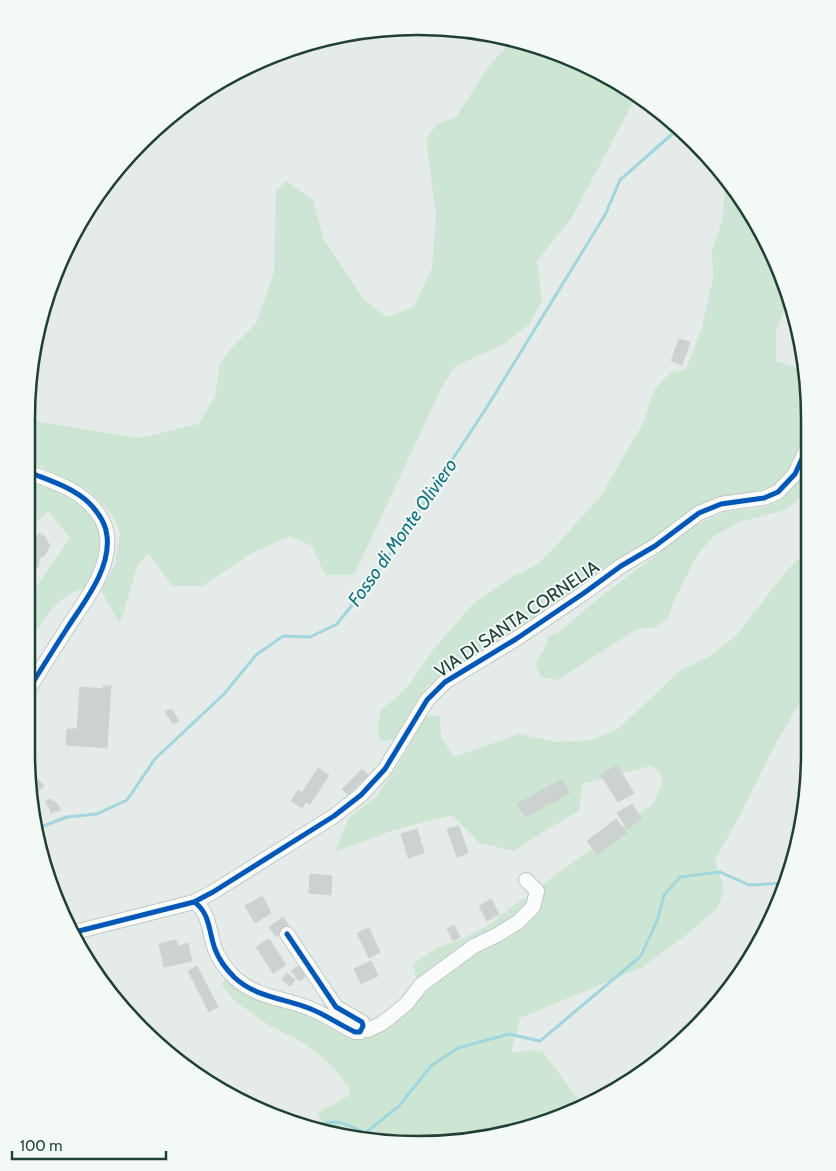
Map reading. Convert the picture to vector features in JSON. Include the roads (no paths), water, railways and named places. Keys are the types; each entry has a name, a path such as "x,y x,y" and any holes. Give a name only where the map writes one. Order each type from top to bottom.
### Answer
{"street":[{"name":"VIA DI SANTA CORNELIA","path":"79,931 194,902 316,828 346,808 385,769 427,700 445,682 516,639 621,566 654,546 699,513 721,504 764,498 778,492 795,474 801,461"},
{"path":"35,475 72,491 89,502 104,524 107,536 103,566 95,582 35,679"},
{"path":"363,1028 370,1029 381,1024 407,1003 422,985 449,964 474,946 518,922 533,907 537,891 526,880"},
{"path":"194,902 204,911 220,960 240,982 267,997 296,1003 312,1009 355,1032 359,1032 363,1028"},
{"path":"287,934 336,1007 360,1020 363,1028"}],"waterway":[{"name":"Fosso di Monte Oliviero","path":"42,827 67,817 97,814 127,800 155,759 224,694 256,655 283,636 310,637 337,624 374,578 487,407 605,215 620,180 674,133"},
{"path":"366,1133 398,1107 432,1065 458,1048 509,1034 540,1041 641,956 658,918 664,895 680,877 720,872 749,885 778,883"},
{"path":"324,1124 330,1122 342,1123 363,1132"}]}
